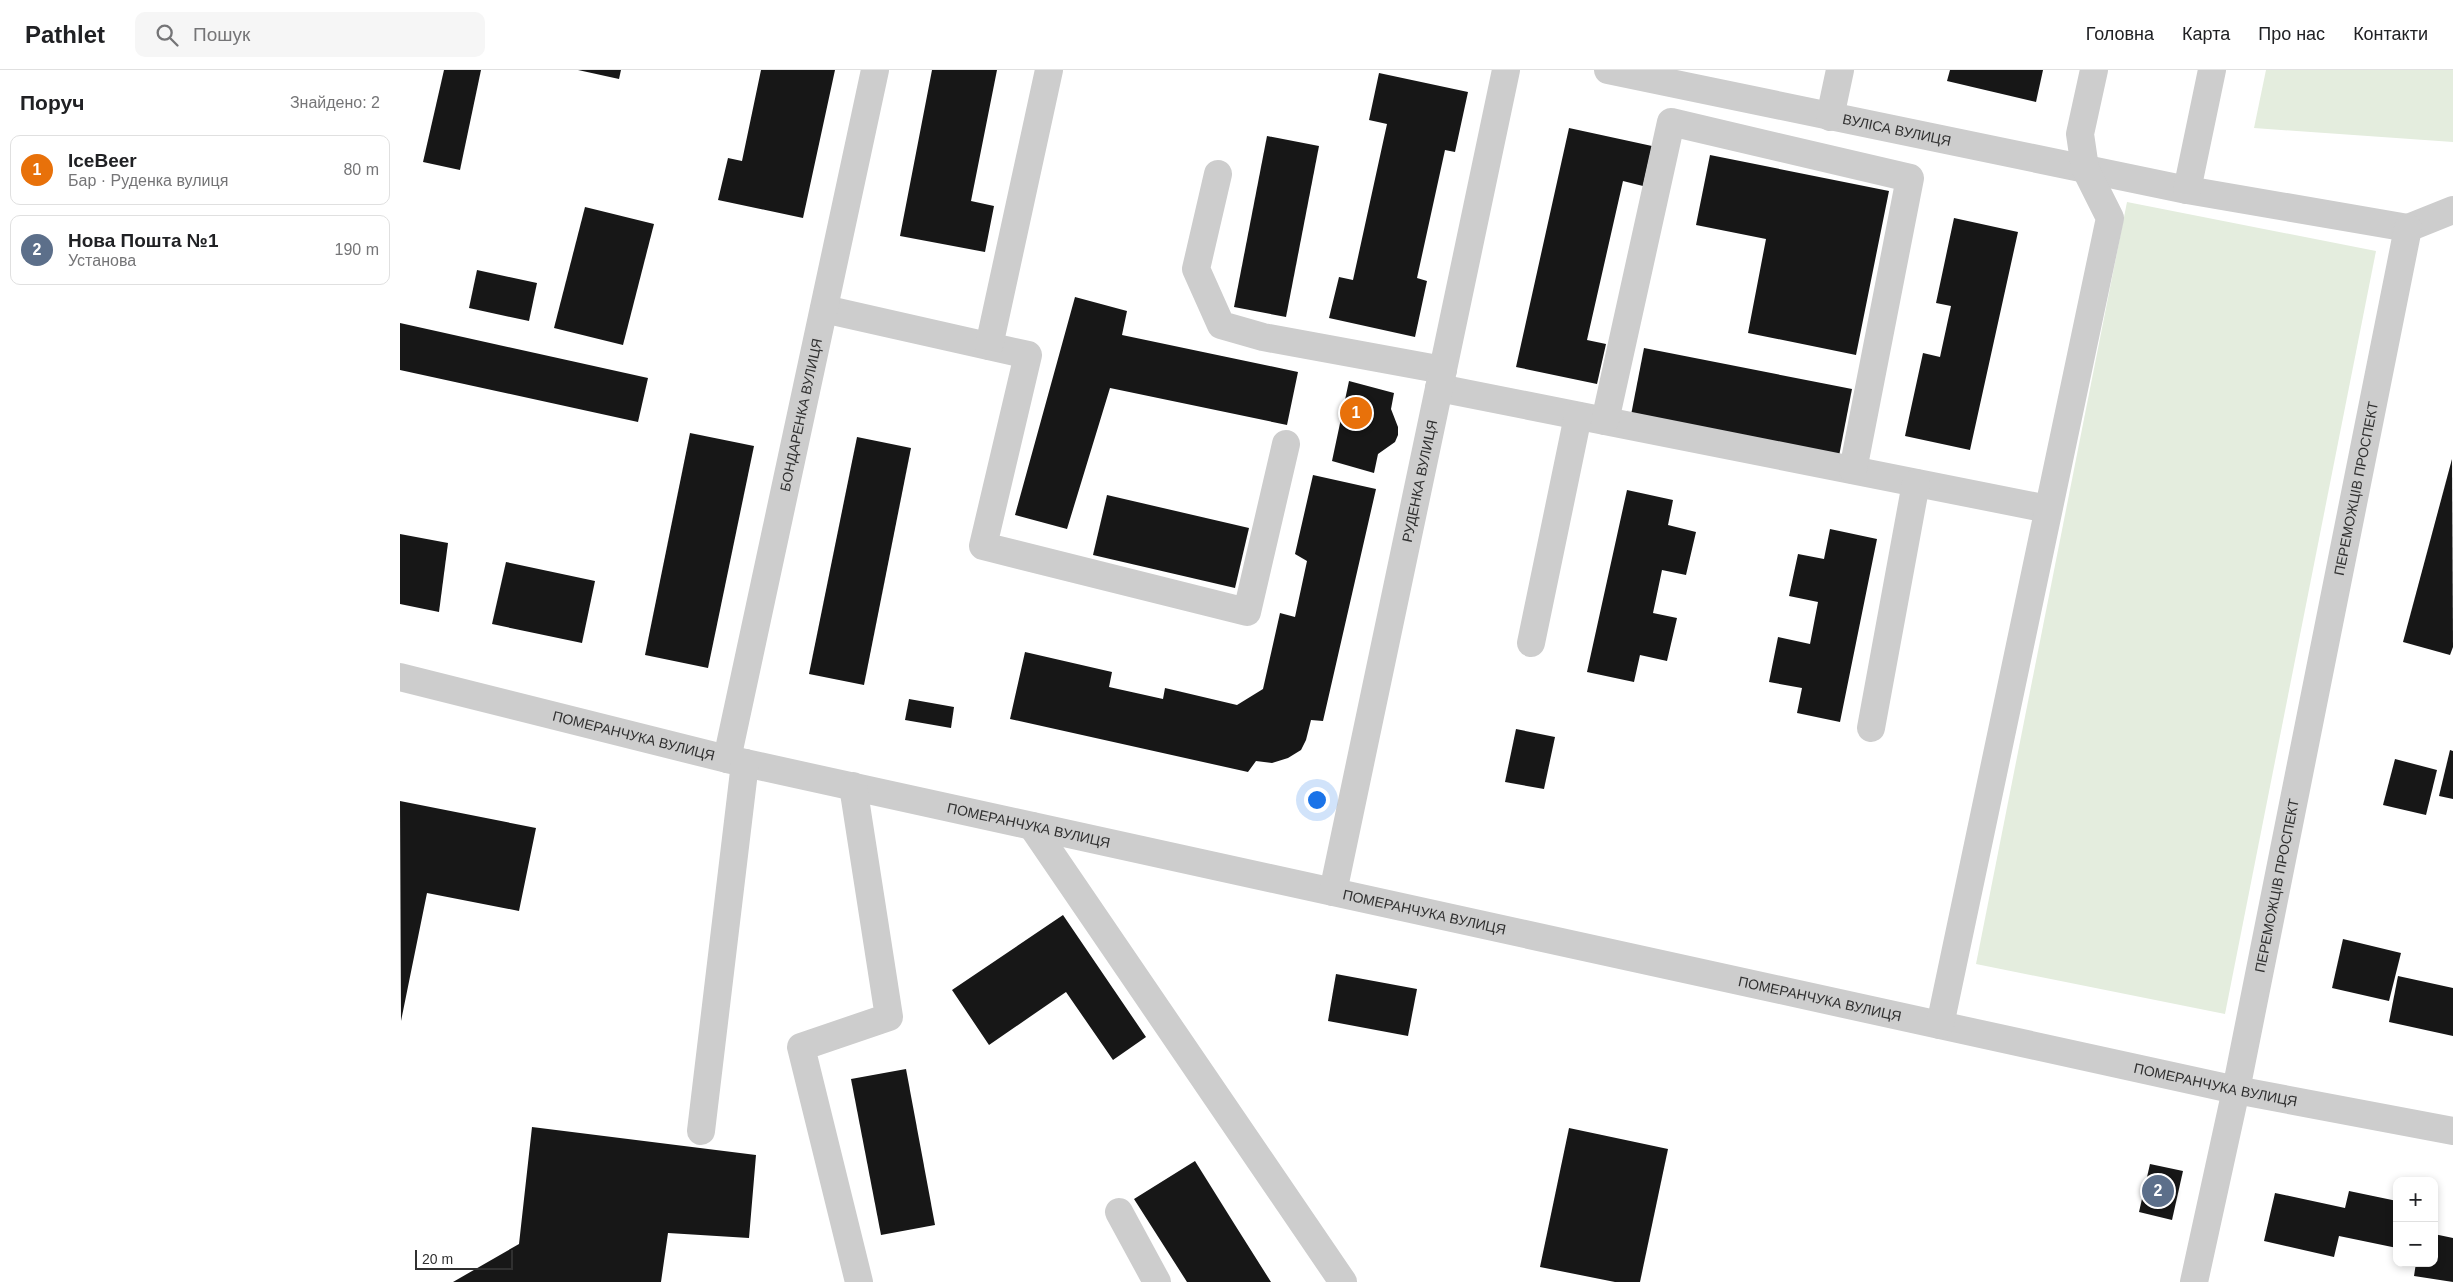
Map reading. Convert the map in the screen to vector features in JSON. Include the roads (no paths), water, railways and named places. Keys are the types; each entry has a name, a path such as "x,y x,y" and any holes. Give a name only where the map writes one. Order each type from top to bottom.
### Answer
{"street":[{"name":"БОНДАРЕНКА ВУЛИЦЯ","path":"701,1130 736,761 824,309 875,70"},
{"path":"989,346 1049,70"},
{"name":"РУДЕНКА ВУЛИЦЯ","path":"1333,892 1506,70"},
{"name":"ВУЛІСА ВУЛИЦЯ","path":"1608,70 2187,190"},
{"path":"1830,117 1840,70"},
{"path":"1940,1025 2110,218 2085,168 2080,134 2094,70"},
{"path":"2212,70 2187,190 2408,228 2453,210"},
{"path":"1778,147 1788,108"},
{"path":"1605,421 1671,122 1910,178 1853,470"},
{"path":"1218,174 1196,269 1220,325 1441,379 1578,416 2048,509"},
{"name":"ПЕРЕМОЖЦІВ ПРОСПЕКТ","path":"2194,1282 2236,1090 2408,228"},
{"path":"824,309 1028,355 983,546 1247,612 1286,444"},
{"path":"1531,643 1578,416"},
{"path":"1871,728 1916,483"},
{"name":"ПОМЕРАНЧУКА ВУЛИЦЯ","path":"400,676 736,761 2236,1090 2453,1131"},
{"path":"853,786 888,1017 801,1047 859,1282"},
{"path":"1032,826 1343,1282"},
{"path":"1119,1212 1157,1282"}],"place":[{"name":"IceBeer","path":"1356,413"},
{"name":"Нова Пошта №1","path":"2158,1191"}]}
